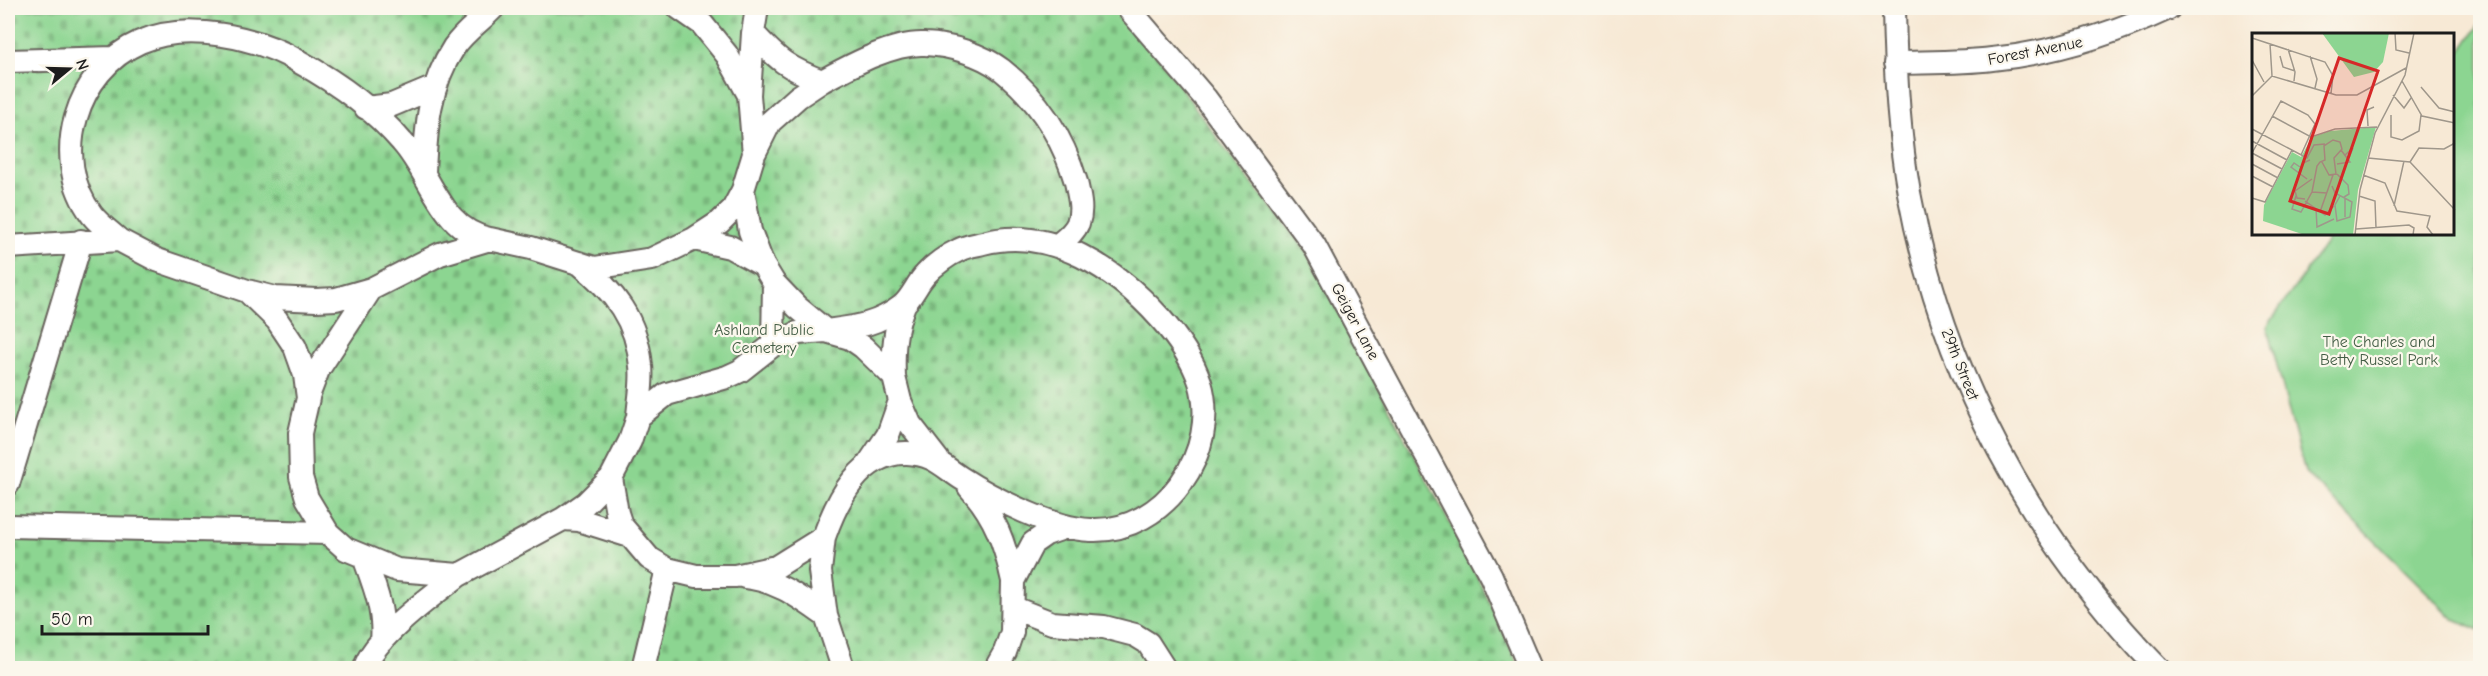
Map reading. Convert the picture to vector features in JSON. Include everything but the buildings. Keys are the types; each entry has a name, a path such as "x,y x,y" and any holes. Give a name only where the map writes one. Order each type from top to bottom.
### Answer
{"street":[{"path":"424,172 426,124 435,87 454,48 467,31 494,8"},
{"path":"678,8 702,24 727,55 750,95"},
{"path":"754,154 750,95 753,33 757,8"},
{"name":"Geiger Lane","path":"1128,8 1206,99 1314,245 1491,576 1530,669"},
{"name":"29th Street","path":"1894,8 1895,63 1902,148 1911,204 1932,287 1964,376 2010,472 2037,519 2104,610 2158,669"},
{"name":"Forest Avenue","path":"1895,63 1991,59 2034,53 2103,36 2169,8"},
{"path":"490,239 440,254 371,289 336,299 275,298 247,291 157,260 118,240 92,215 74,179 70,159 71,139 81,101 92,83 114,58 139,42 160,35 183,32 230,36 274,49 334,83 366,108 402,142 424,172 447,212 459,226 475,237 490,239 531,248 594,268 652,259 694,239 720,222 733,209 743,190 754,154 770,122 798,97 850,66 908,44 926,44 968,52 1001,69 1029,95 1052,125 1068,157 1081,201 1079,220 1073,232 1057,246"},
{"path":"753,33 779,60 799,72 822,81"},
{"path":"8,61 114,58"},
{"path":"366,108 392,105 435,87"},
{"path":"743,190 750,231 769,274 773,345"},
{"path":"960,477 1009,504 1066,527 1092,531 1130,524 1166,503 1192,468 1204,425 1204,403 1200,381 1180,340 1149,306 1107,269 1092,249 1079,220"},
{"path":"694,239 730,247 769,274 797,307 826,331 850,338 863,347 894,377"},
{"path":"996,669 1012,632 1014,608 1013,581 1004,541 982,500 960,477 938,460 909,424 894,377 893,347 896,327 903,305 926,273 959,249 999,239 1038,241 1079,254 1107,269"},
{"path":"8,247 118,240"},
{"path":"8,484 12,457 81,241"},
{"path":"365,669 368,657 382,641 428,598 459,575 563,519 586,502 611,478 630,441 638,417 642,368 635,334 620,303 598,279 578,262"},
{"path":"371,289 318,370 308,398 300,433 301,477 307,498 328,532 346,549 397,570 459,575"},
{"path":"247,291 278,320 295,347 305,375 308,398"},
{"path":"638,417 667,394 727,377 740,371 773,345 798,333 871,324 903,305"},
{"path":"843,669 826,616 820,571 825,537 831,518 846,488 866,466 888,435 900,401"},
{"path":"866,466 880,458 906,453 938,460"},
{"path":"611,478 616,513 621,525 648,558 668,569 696,576 735,576 758,579 786,588 826,616"},
{"path":"563,519 579,520 630,536"},
{"path":"8,526 328,532"},
{"path":"1013,581 1033,543 1046,534 1066,527"},
{"path":"735,576 776,567 825,537"},
{"path":"364,557 380,603 382,641"},
{"path":"643,669 668,569"},
{"path":"1014,608 1052,623 1104,627 1136,635 1148,643 1164,669"}],"green space":[{"name":"Ashland Public Cemetery","path":"8,8 1115,8 1149,44 1237,165 1305,248 1470,562 1520,668 8,668"},
{"name":"The Charles and Betty Russel Park","path":"2480,23 2480,630 2454,619 2305,472 2267,327 2331,236 2455,236 2455,60"}]}
